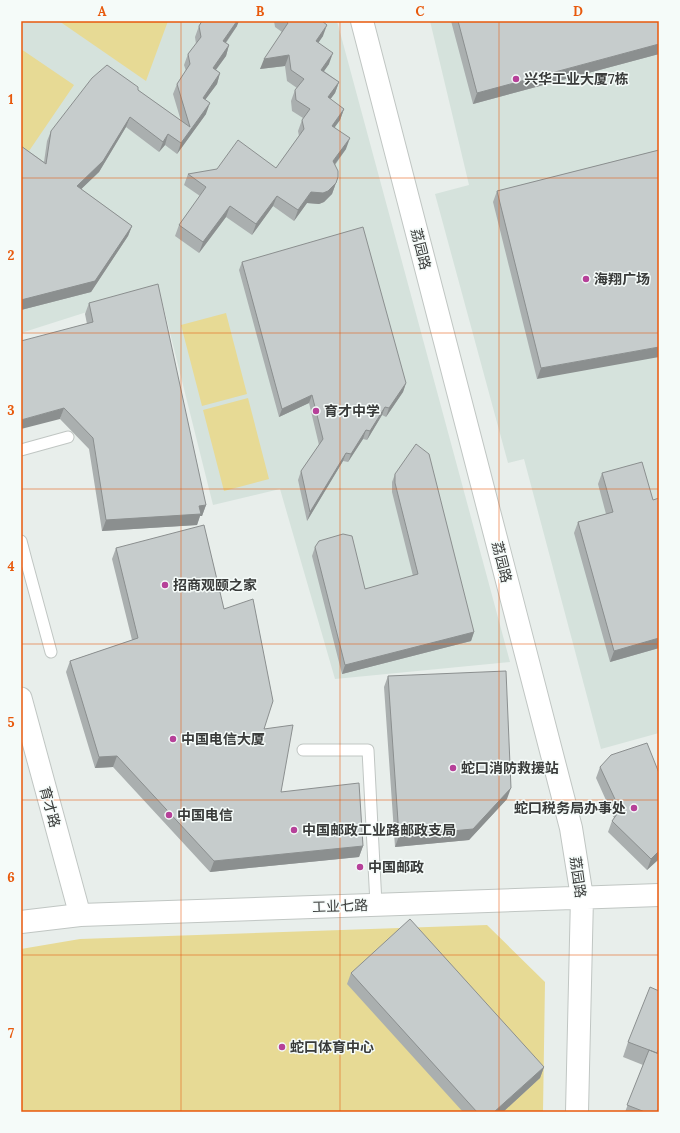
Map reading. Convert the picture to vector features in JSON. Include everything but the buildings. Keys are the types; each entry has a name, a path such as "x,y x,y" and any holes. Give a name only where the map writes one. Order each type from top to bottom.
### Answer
{"street":[{"name":"荔园路","path":"362,21 569,820 582,897 577,1112"},
{"name":"育才路","path":"21,698 80,914"},
{"name":"工业七路","path":"21,922 80,914 659,895"}],"lane":[{"path":"21,450 68,437"},
{"path":"21,541 23,560 51,652"},
{"path":"303,750 368,750 376,904"}],"shaded area":[{"name":"育才中学","path":"21,21 337,21 510,662 335,679 280,489 213,505 159,289 21,333"},
{"path":"59,21 168,21 146,81"},
{"path":"430,21 659,21 659,733 601,749 524,459 508,463 435,194 469,185"},
{"path":"21,49 74,85 29,151 21,146"},
{"path":"226,313 247,394 202,406 181,325"},
{"path":"248,398 269,479 224,491 203,410"},
{"name":"蛇口体育中心","path":"487,925 545,982 543,1112 21,1112 21,949 80,939"}],"place":[{"name":"兴华工业大厦7栋","path":"516,79"},
{"name":"海翔广场","path":"586,279"},
{"name":"育才中学","path":"316,411"},
{"name":"招商观颐之家","path":"165,585"},
{"name":"中国电信大厦","path":"173,739"},
{"name":"蛇口消防救援站","path":"453,768"},
{"name":"蛇口税务局办事处","path":"634,808"},
{"name":"中国电信","path":"169,815"},
{"name":"中国邮政工业路邮政支局","path":"294,830"},
{"name":"中国邮政","path":"360,867"},
{"name":"蛇口体育中心","path":"282,1047"}]}
